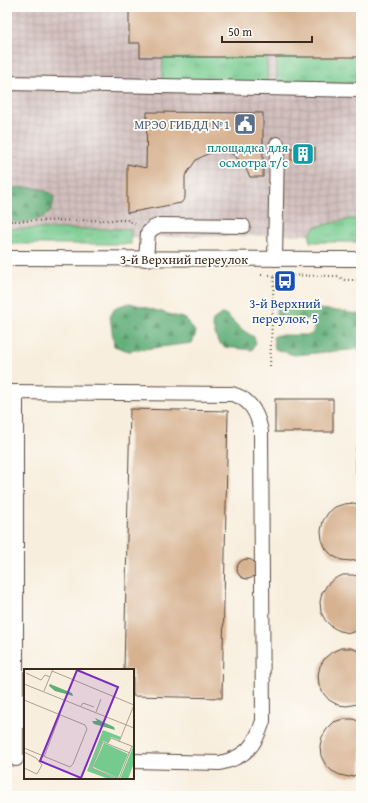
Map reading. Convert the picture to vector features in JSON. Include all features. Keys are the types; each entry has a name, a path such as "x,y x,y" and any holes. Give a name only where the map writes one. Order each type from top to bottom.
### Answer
{"street":[{"path":"7,83 361,90"},
{"path":"276,259 277,144"},
{"path":"146,259 146,239 148,233 153,228 160,225 243,226"},
{"name":"3-й Верхний переулок","path":"7,258 361,259"},
{"path":"16,759 11,392 232,394 241,397 247,402 258,418 261,432 264,721 260,732 253,743 244,754 233,760 220,763 134,761"}],"path":[{"path":"7,221 127,220 150,230"},
{"path":"261,275 337,276 345,280 361,280"},
{"path":"270,366 274,276"}],"shaded area":[{"path":"7,7 361,7 361,234 7,239"}],"green space":[{"path":"163,57 267,57 267,84 162,82"},
{"path":"277,57 361,57 361,83 277,82"},
{"path":"7,188 38,188 44,190 54,197 52,206 44,217 37,220 7,222"},
{"path":"350,219 361,219 361,242 310,242 310,233 315,227"},
{"path":"7,229 131,229 131,244 7,244"},
{"path":"130,303 186,319 196,333 192,343 129,351 114,346 110,316 116,307"},
{"path":"285,306 341,311 361,315 361,349 294,355 275,349 273,337 278,335 310,335 313,332 315,322 313,319 281,319 276,316 276,309"},
{"path":"222,314 227,315 241,329 254,337 256,343 252,350 225,347 218,342 212,324 214,319"}],"building":[{"path":"129,7 361,7 361,57 140,57 140,43 129,43"},
{"path":"147,112 263,113 263,177 250,177 243,163 231,153 218,151 214,152 196,160 185,176 185,198 181,203 127,213 127,164 146,168"},
{"name":"площадка для осмотра т/с","path":"291,148 315,148 315,160 291,160"},
{"path":"275,399 333,399 333,432 275,432"},
{"path":"130,409 228,411 222,698 134,696 134,669 124,669"},
{"path":"356,448 361,448 361,473 356,473"},
{"path":"354,503 361,506 361,559 351,561 341,560 333,556 326,549 322,540 321,531 323,521 328,513 335,507"},
{"path":"247,559 254,562 257,569 254,576 247,579 240,576 237,569 240,562"},
{"path":"343,575 361,577 361,630 350,633 340,631 332,627 325,620 321,612 320,602 322,593 327,585 334,579"},
{"path":"341,648 351,648 361,652 361,702 347,706 338,705 329,700 319,685 318,675 320,666 325,658 332,652"},
{"path":"343,719 353,719 361,722 361,774 349,777 332,771 325,764 321,756 320,746 322,737 334,722"}],"place":[{"name":"МРЭО ГИБДД №1","path":"245,124"},
{"name":"площадка для осмотра т/с","path":"303,154"},
{"name":"3-й Верхний переулок, 5","path":"285,281"}]}
